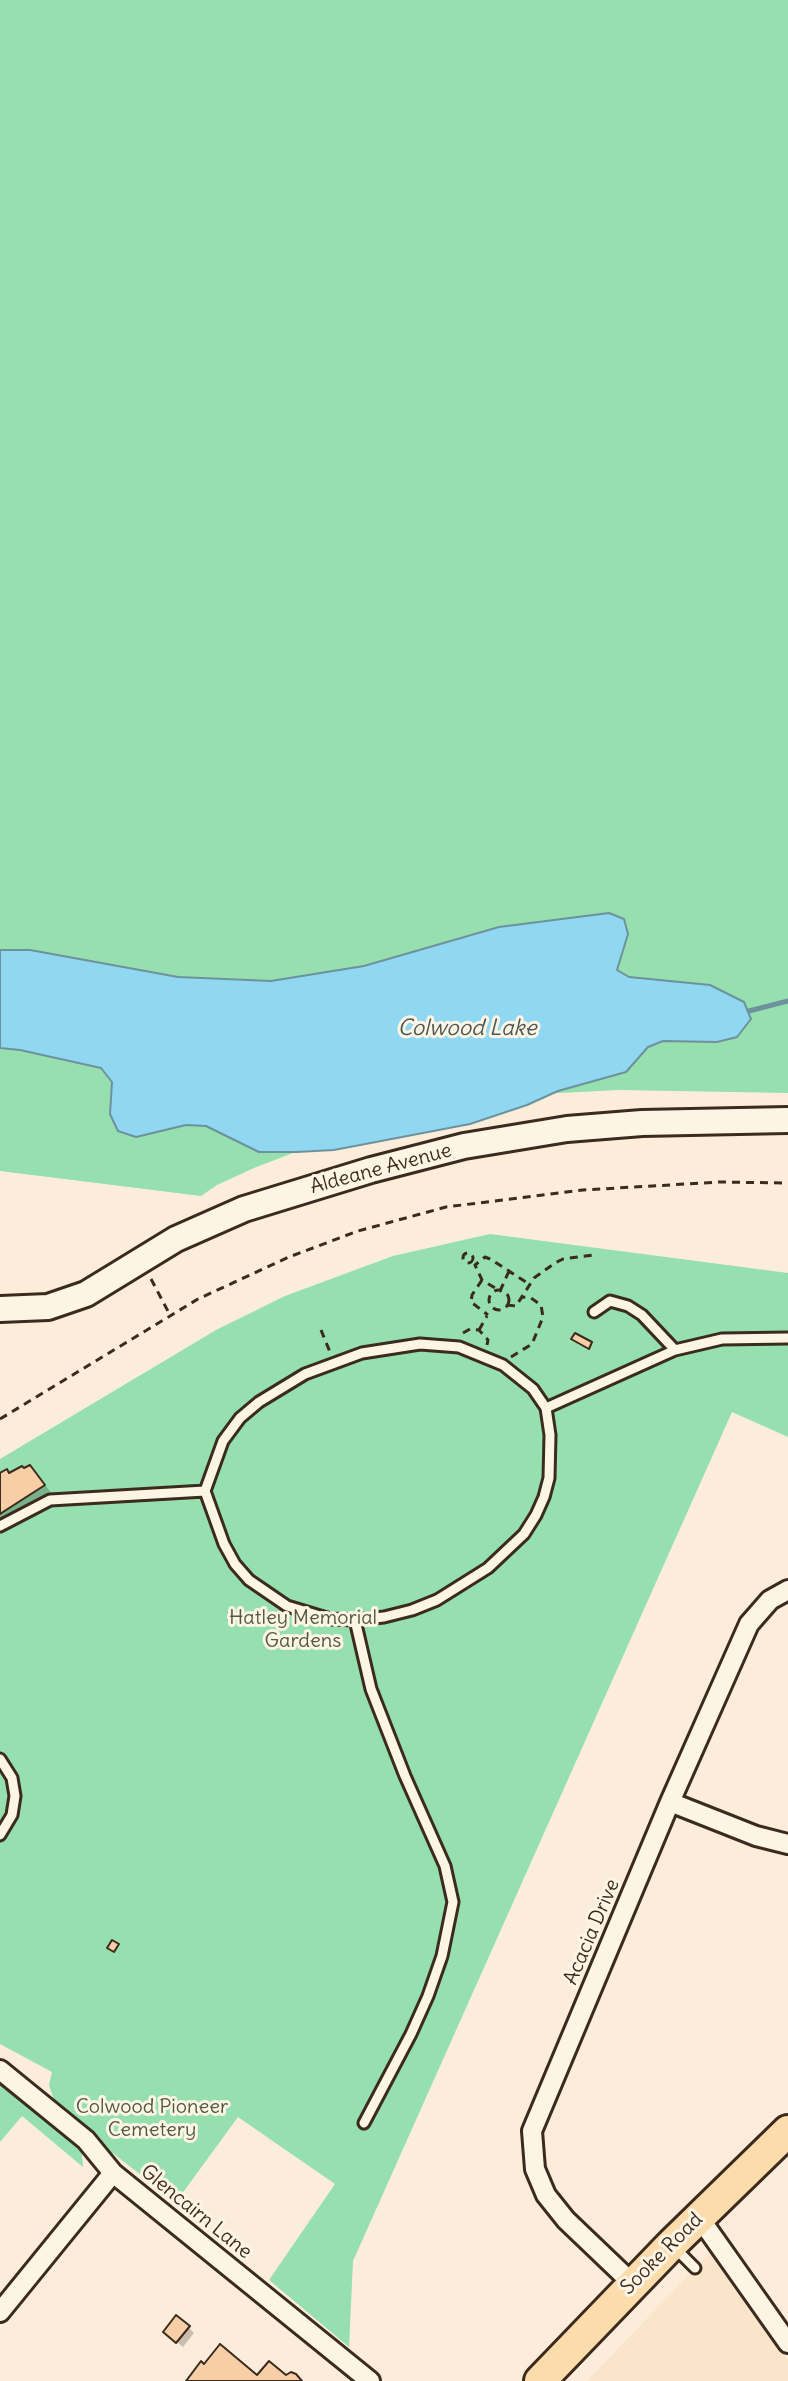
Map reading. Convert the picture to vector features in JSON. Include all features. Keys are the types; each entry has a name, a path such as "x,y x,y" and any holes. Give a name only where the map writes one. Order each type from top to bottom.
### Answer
{"main road":[{"name":"Sooke Road","path":"540,2381 671,2245 788,2131"}],"street":[{"name":"Aldeane Avenue","path":"0,1309 48,1307 86,1294 176,1239 244,1209 371,1170 464,1146 567,1129 627,1124 788,1120"},
{"name":"Acacia Drive","path":"633,2284 566,2220 546,2195 535,2169 532,2131 670,1802 749,1624 770,1600 788,1590"},
{"path":"670,1802 756,1836 788,1844"},
{"name":"Glencairn Lane","path":"0,2070 86,2140 113,2173 370,2381"},
{"path":"0,2312 113,2173"},
{"path":"699,2217 788,2343"}],"lane":[{"path":"594,1312 610,1301 628,1306 642,1315 675,1350"},
{"path":"546,1408 675,1350 722,1339 788,1338"},
{"path":"420,1344 459,1347 503,1365 533,1389 546,1408 550,1435 549,1478 544,1497 524,1534 488,1568 437,1600 384,1617 330,1619 287,1606 249,1580 224,1544 205,1491 223,1441 240,1418 281,1388 334,1361 391,1347 420,1344"},
{"path":"0,1526 50,1500 205,1491"},
{"path":"355,1620 371,1689 445,1866 453,1902 442,1956 428,1996 364,2123"},
{"path":"0,1759 12,1778 15,1796 12,1815 0,1835"},
{"path":"671,2245 695,2268"}],"path":[{"path":"0,1419 170,1315 225,1286 324,1243 446,1207 583,1190 720,1182 788,1183"},
{"path":"507,1305 516,1306 529,1284 540,1273 563,1259 593,1255"},
{"path":"493,1308 500,1310 507,1305 509,1298 482,1280 475,1260 485,1257 529,1284"},
{"path":"140,1259 170,1315"},
{"path":"500,1291 509,1271"},
{"path":"482,1280 471,1302 488,1315"},
{"path":"493,1308 489,1297 500,1291"},
{"path":"503,1365 532,1344 543,1317 541,1305 531,1298 522,1297"},
{"path":"479,1330 493,1308"},
{"path":"321,1330 334,1361"}],"shaded area":[{"path":"713,2250 788,2359 788,2381 587,2381"}],"green space":[{"path":"0,0 788,0 788,1093 619,1090 520,1095 337,1136 254,1168 201,1196 0,1171"},
{"name":"Hatley Memorial Gardens","path":"490,1234 788,1273 788,1437 732,1412 353,2261 349,2347 269,2280 335,2184 238,2117 176,2202 97,2141 99,2138 54,2100 49,2085 52,2072 0,2044 0,1459 216,1330 285,1296 393,1256"},
{"path":"0,2076 81,2144 83,2167 22,2116 0,2142"}],"water":[{"name":"Colwood Lake","path":"609,913 624,919 628,934 617,970 629,977 710,985 744,1002 751,1019 737,1037 717,1042 663,1041 648,1047 626,1072 558,1091 470,1124 334,1150 296,1152 259,1152 206,1126 186,1125 136,1137 118,1131 110,1114 112,1082 101,1068 0,1048 0,950 30,950 178,977 271,981 364,966 499,927"}],"building":[{"path":"575,1333 592,1342 589,1349 571,1339"},
{"path":"30,1465 45,1485 0,1514 0,1473"},
{"path":"112,1940 119,1944 114,1952 107,1948"},
{"path":"176,2315 190,2326 176,2343 163,2332"},
{"path":"220,2344 257,2375 269,2361 286,2375 291,2372 302,2381 186,2381 201,2361 204,2364"}],"waterway":[{"path":"749,1011 788,1001"}],"park label":[{"name":"Colwood Pioneer Cemetery","path":"152,2118"}]}
